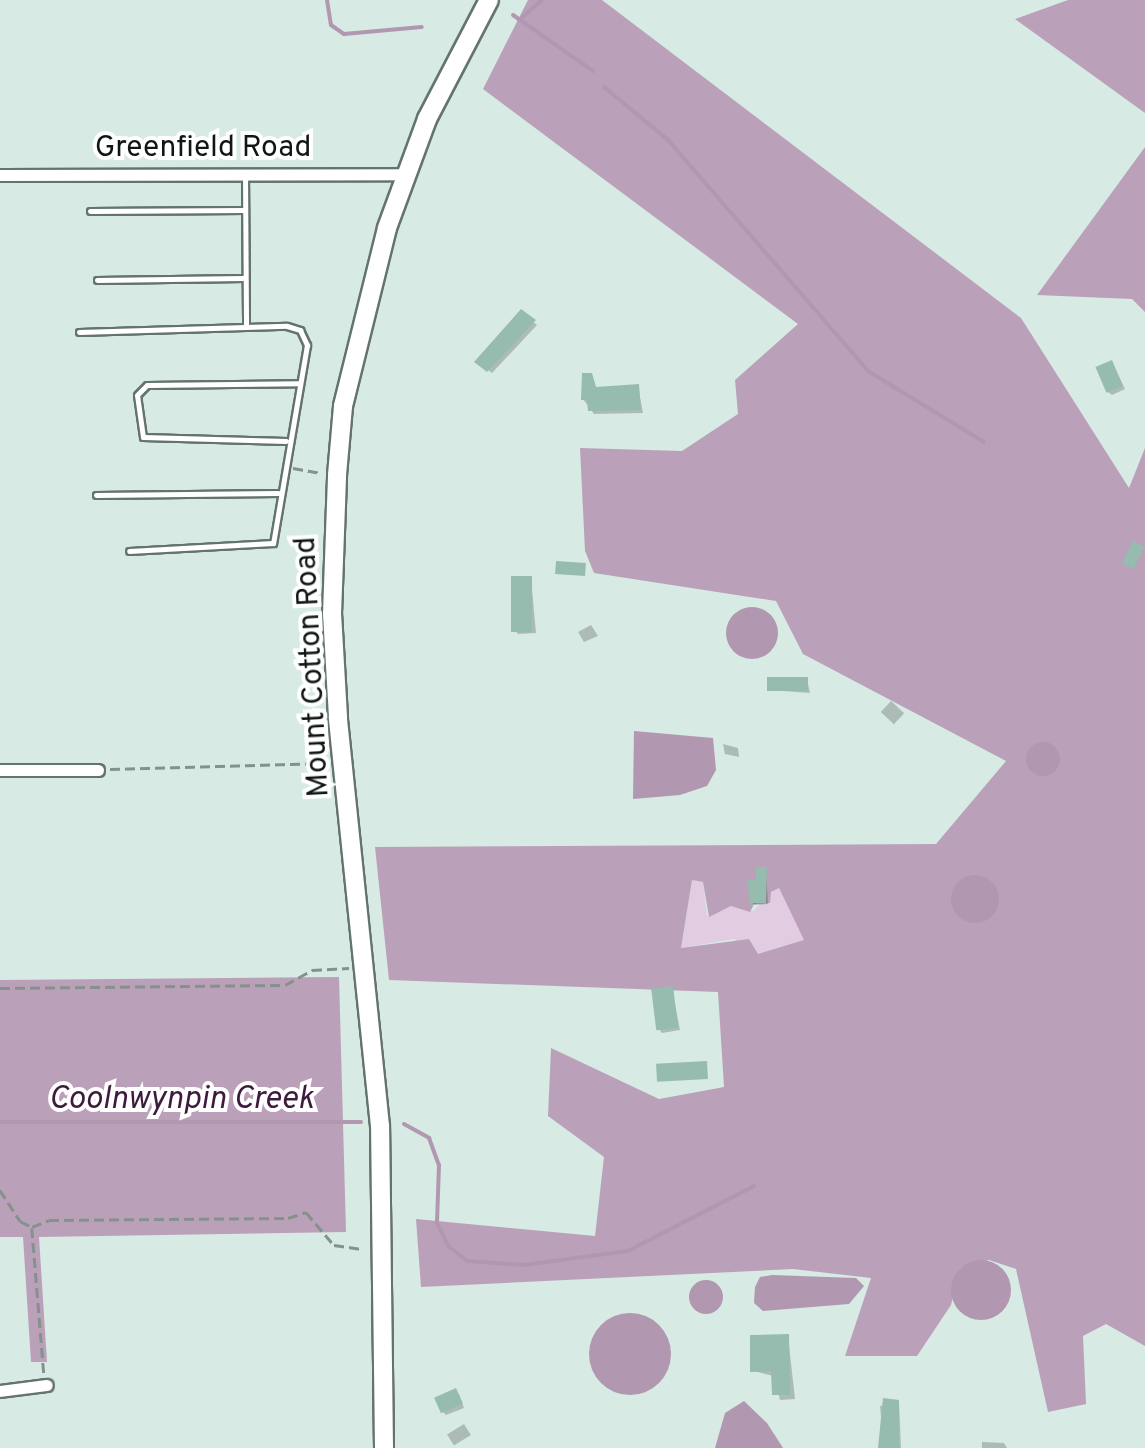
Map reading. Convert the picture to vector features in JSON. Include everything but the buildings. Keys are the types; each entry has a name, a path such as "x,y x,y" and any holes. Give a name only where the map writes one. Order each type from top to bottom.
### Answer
{"highway":[{"name":"Mount Cotton Road","path":"384,1448 384,1248 365,967 332,614 336,474 364,309 406,174 465,38 489,0"},
{"name":"Mount Cotton Road","path":"371,1448 383,1358"}],"street":[{"name":"Greenfield Road","path":"0,175 406,174"},
{"path":"0,770 98,770"},
{"path":"0,1391 46,1386"}],"lane":[{"path":"245,174 246,325"},
{"path":"90,211 245,210"},
{"path":"97,280 246,278"},
{"path":"79,332 246,325 300,330 308,345 286,441 276,537 266,547 129,551"},
{"path":"286,441 143,437 137,395 148,385 300,383"},
{"path":"96,494 278,493"}],"path":[{"path":"282,466 336,474"},
{"path":"98,770 278,768 343,761"},
{"path":"0,988 284,985 312,970 365,967"},
{"path":"0,1190 20,1222 32,1228"},
{"path":"32,1228 49,1220 288,1218 306,1212 334,1245 384,1248"},
{"path":"32,1228 46,1386"}],"shaded area":[{"path":"528,0 602,0 1021,318 1129,488 1145,448 1145,1346 1106,1324 1083,1336 1086,1404 1048,1412 1016,1269 989,1260 960,1268 951,1305 917,1356 845,1356 871,1278 793,1269 421,1287 416,1219 595,1236 604,1157 548,1116 551,1048 659,1099 724,1087 718,992 389,980 375,847 936,844 1006,761 803,654 776,601 594,573 585,551 580,448 682,451 738,414 735,380 798,324 483,89","holes":["692,880 703,882 709,917 731,906 750,912 754,904 770,903 771,892 779,888 804,940 758,954 749,939 681,948"]},
{"path":"1068,0 1145,0 1145,113 1015,19"},
{"path":"1145,147 1145,312 1132,299 1037,295"},
{"path":"752,607 770,615 778,633 770,651 752,659 734,651 726,633 734,615"},
{"path":"634,731 713,738 716,770 707,786 680,795 633,799"},
{"path":"1043,742 1055,747 1060,759 1055,771 1043,776 1031,771 1026,759 1031,747"},
{"path":"975,875 992,882 999,899 992,916 975,923 958,916 951,899 958,882"},
{"path":"692,880 703,882 707,916 731,906 753,911 778,886 805,941 758,955 734,939 681,948"},
{"path":"339,977 346,1232 39,1237 47,1362 31,1362 23,1237 0,1237 0,980"},
{"path":"981,1260 1002,1269 1011,1290 1002,1311 981,1320 960,1311 951,1290 960,1269"},
{"path":"760,1277 856,1278 864,1286 849,1304 763,1311 754,1303 755,1287"},
{"path":"706,1280 718,1285 723,1297 718,1309 706,1314 694,1309 689,1297 694,1285"},
{"path":"622,1313 638,1313 664,1331 671,1354 668,1370 659,1383 638,1395 622,1395 596,1377 589,1362 589,1346 607,1320"},
{"path":"744,1401 767,1423 783,1448 715,1448 725,1413"}],"waterway":[{"path":"327,0 331,25 344,34 422,27"},
{"path":"519,20 542,0"},
{"path":"513,15 593,71"},
{"path":"604,87 668,140 868,371 984,442"},
{"name":"Coolnwynpin Creek","path":"0,1122 361,1122"},
{"path":"404,1124 429,1138 439,1165 437,1223 448,1246 467,1261 523,1265 628,1251 754,1186"}]}
